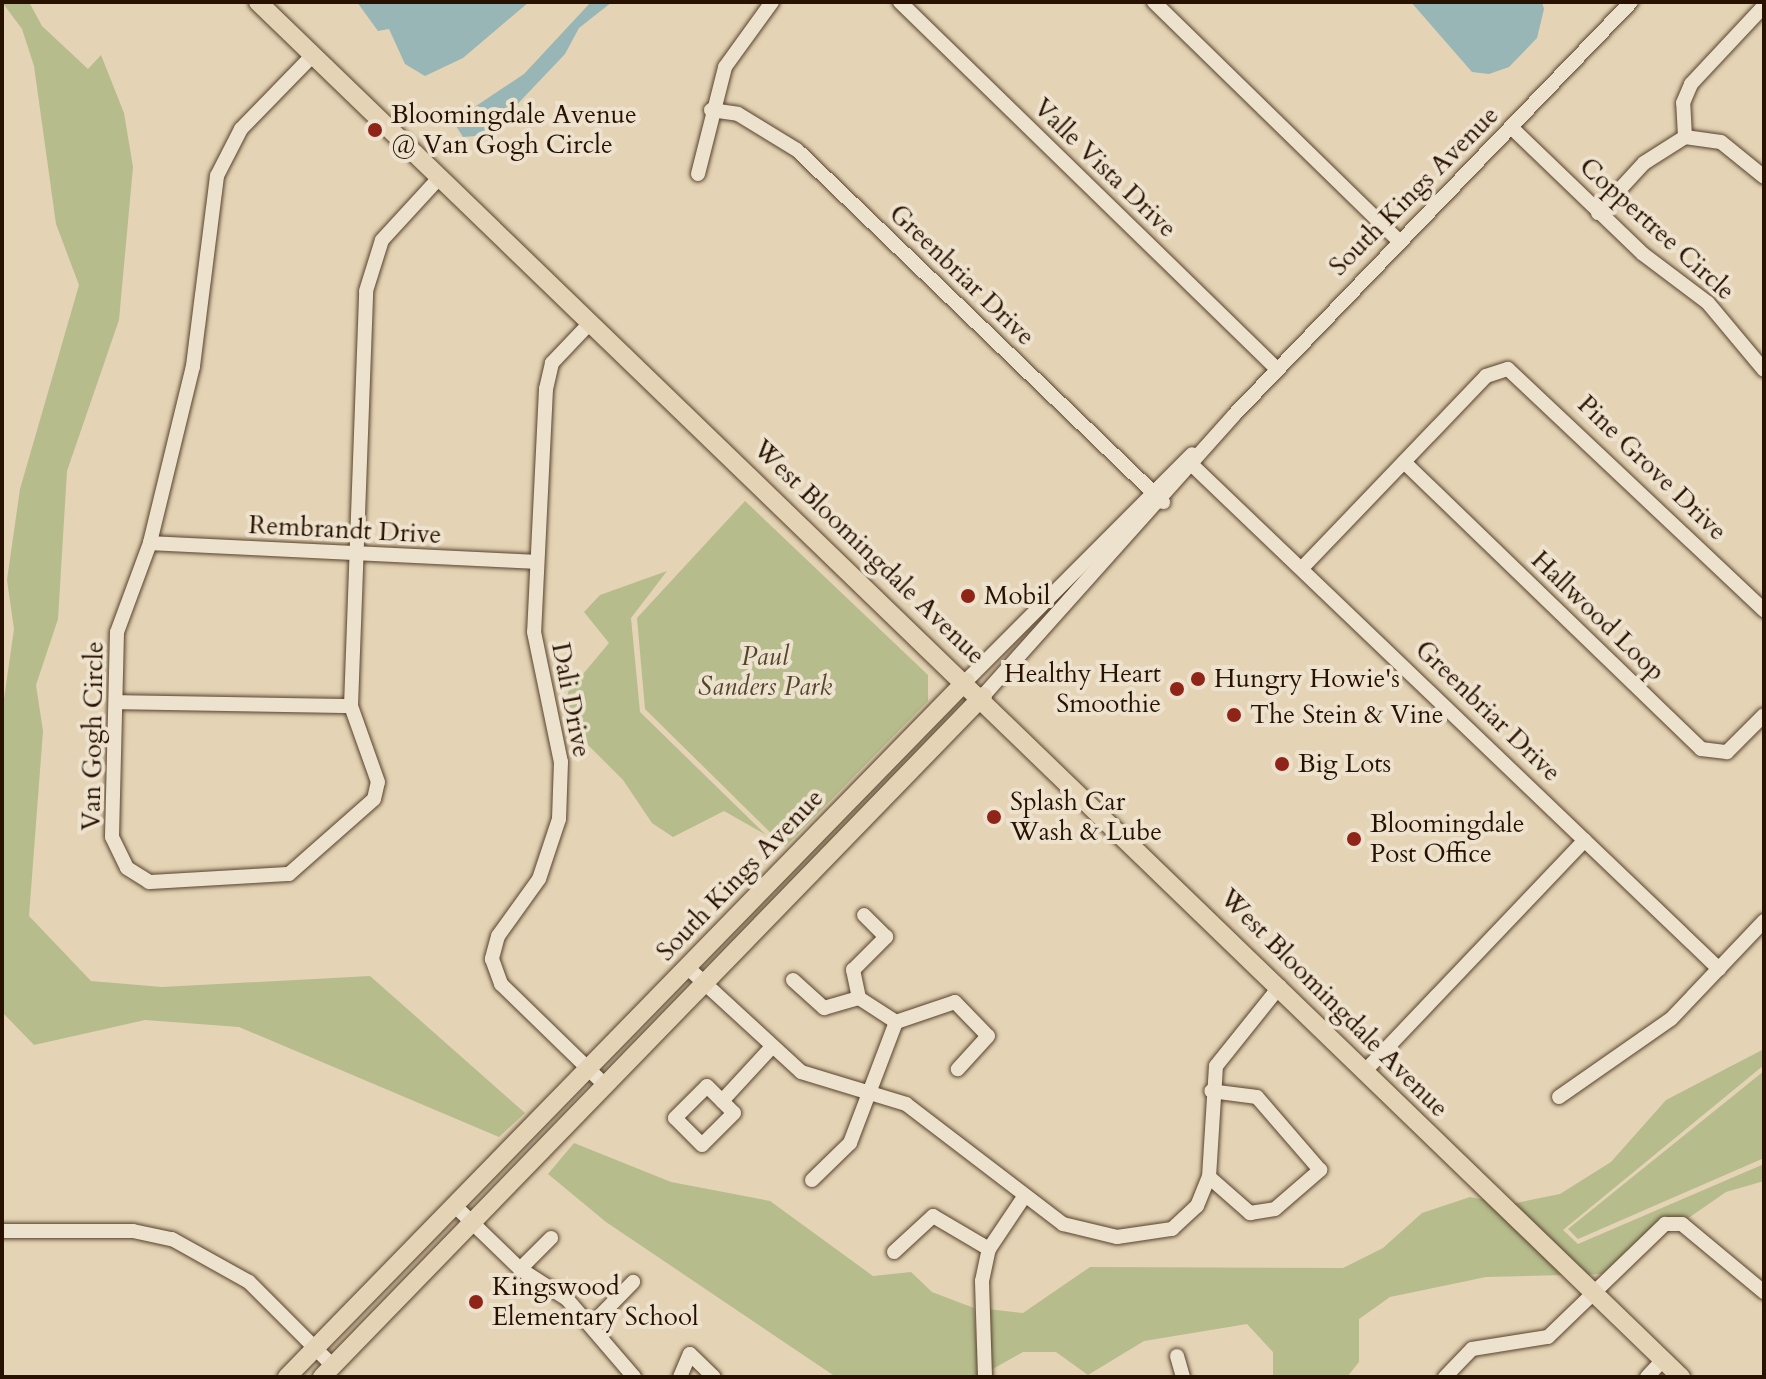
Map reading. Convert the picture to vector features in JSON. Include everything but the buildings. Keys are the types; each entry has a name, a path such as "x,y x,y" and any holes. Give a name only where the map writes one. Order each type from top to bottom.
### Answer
{"main road":[{"name":"West Bloomingdale Avenue","path":"258,2 589,324 983,696 1506,1211 1681,1377"},
{"name":"South Kings Avenue","path":"287,1377 966,681"},
{"name":"South Kings Avenue","path":"328,1372 983,696"}],"street":[{"path":"698,174 711,110 744,32 772,2"},
{"name":"Valle Vista Drive","path":"900,2 1277,369"},
{"path":"1154,2 1399,241"},
{"name":"South Kings Avenue","path":"983,696 1234,415 1399,241 1513,129 1631,2"},
{"path":"1685,137 1683,103 1691,84 1764,6"},
{"name":"Van Gogh Circle","path":"312,56 241,129 217,176 204,308 150,543 117,632 112,837 127,868 149,882 289,874 309,863 374,799 378,782 351,706 355,557 372,264 392,226 438,179"},
{"name":"Greenbriar Drive","path":"711,110 738,114 797,150 1158,497"},
{"name":"Coppertree Circle","path":"1513,129 1598,213 1708,303 1764,370"},
{"path":"1598,213 1644,163 1685,137 1721,142 1764,177"},
{"name":"Dali Drive","path":"589,324 548,374 537,562 534,641 562,798 543,872 496,941 492,963 501,984 605,1085"},
{"name":"Pine Grove Drive","path":"1404,462 1502,369 1520,374 1764,610"},
{"name":"Greenbriar Drive","path":"1192,460 1719,969"},
{"path":"1304,566 1404,462"},
{"name":"Hallwood Loop","path":"1404,462 1701,749 1727,752 1764,715"},
{"name":"South Kings Avenue","path":"966,681 1158,497"},
{"name":"Rembrandt Drive","path":"150,543 355,557 537,562"},
{"path":"116,702 351,706"},
{"path":"1364,1072 1585,840"},
{"path":"864,915 886,937 853,970 859,998 896,1022"},
{"path":"1559,1097 1671,1019 1764,921"},
{"path":"687,967 770,1049 801,1072 871,1091 954,1134 1024,1197 1086,1234 1117,1237 1172,1229 1197,1206 1209,1177 1211,1091 1226,1048 1280,986"},
{"path":"793,980 824,1008 859,998"},
{"path":"896,1022 955,1002 988,1036 958,1069"},
{"path":"812,1180 850,1143 896,1022"},
{"path":"722,1101 770,1049"},
{"path":"1209,1177 1250,1213 1275,1209 1320,1170 1257,1097 1211,1091"},
{"path":"985,1377 980,1324 989,1249 1024,1197"},
{"path":"454,1205 520,1269 592,1324 634,1377"},
{"path":"894,1252 933,1216 989,1249"},
{"path":"1445,1377 1472,1349 1548,1337 1665,1224 1682,1224 1764,1292"},
{"path":"2,1231 133,1231 172,1239 234,1271 315,1349 328,1372"},
{"path":"520,1269 551,1238"},
{"path":"592,1324 633,1282"},
{"path":"680,1377 690,1354 714,1377"},
{"path":"1177,1356 1183,1377"},
{"path":"1647,1377 1663,1360"}],"green space":[{"path":"2,2 29,2 42,26 88,69 101,55 124,113 133,167 119,320 67,471 58,619 36,685 43,731 29,916 91,981 162,987 370,976 525,1113 499,1137 239,1027 145,1020 34,1045 2,1012 2,713 14,629 7,580 20,489 79,285 56,224 34,66 22,29"},
{"name":"Paul Sanders Park","path":"745,501 928,675 928,701 785,847 645,709 637,618"},
{"path":"667,571 631,618 640,712 766,835 724,811 673,837 652,823 623,780 566,723 568,692 609,643 584,612 600,595"},
{"path":"1764,1049 1764,1065 1563,1230 1578,1244 1764,1164 1764,1181 1726,1192 1687,1219 1661,1219 1602,1274 1583,1275 1511,1204 1560,1194 1611,1162 1666,1100"},
{"path":"1764,1071 1764,1158 1578,1239 1568,1229"},
{"path":"574,1143 671,1182 770,1201 873,1276 911,1272 932,1292 974,1308 979,1377 836,1377 606,1222 548,1174"},
{"path":"1470,1197 1486,1200 1564,1275 1486,1277 1390,1297 1359,1319 1359,1362 1347,1377 1273,1377 1273,1352 1247,1324 1144,1341 1088,1375 1056,1352 1023,1352 991,1370 987,1309 1023,1313 1090,1267 1343,1268 1383,1248 1422,1213"}],"water":[{"path":"357,2 529,2 463,58 425,76 405,64 389,29 378,31"},
{"path":"591,2 612,2 579,28 565,54 488,135 463,137 456,126 461,116 524,74"},
{"path":"1411,2 1542,2 1544,9 1537,38 1509,67 1489,74 1472,72"}],"place":[{"name":"Bloomingdale Avenue @ Van Gogh Circle","path":"375,130"},
{"name":"Mobil","path":"968,596"},
{"name":"Hungry Howie's","path":"1198,679"},
{"name":"Healthy Heart Smoothie","path":"1177,689"},
{"name":"The Stein & Vine","path":"1234,715"},
{"name":"Big Lots","path":"1282,764"},
{"name":"Splash Car Wash & Lube","path":"994,817"},
{"name":"Bloomingdale Post Office","path":"1354,839"},
{"name":"Kingswood Elementary School","path":"476,1302"}]}
